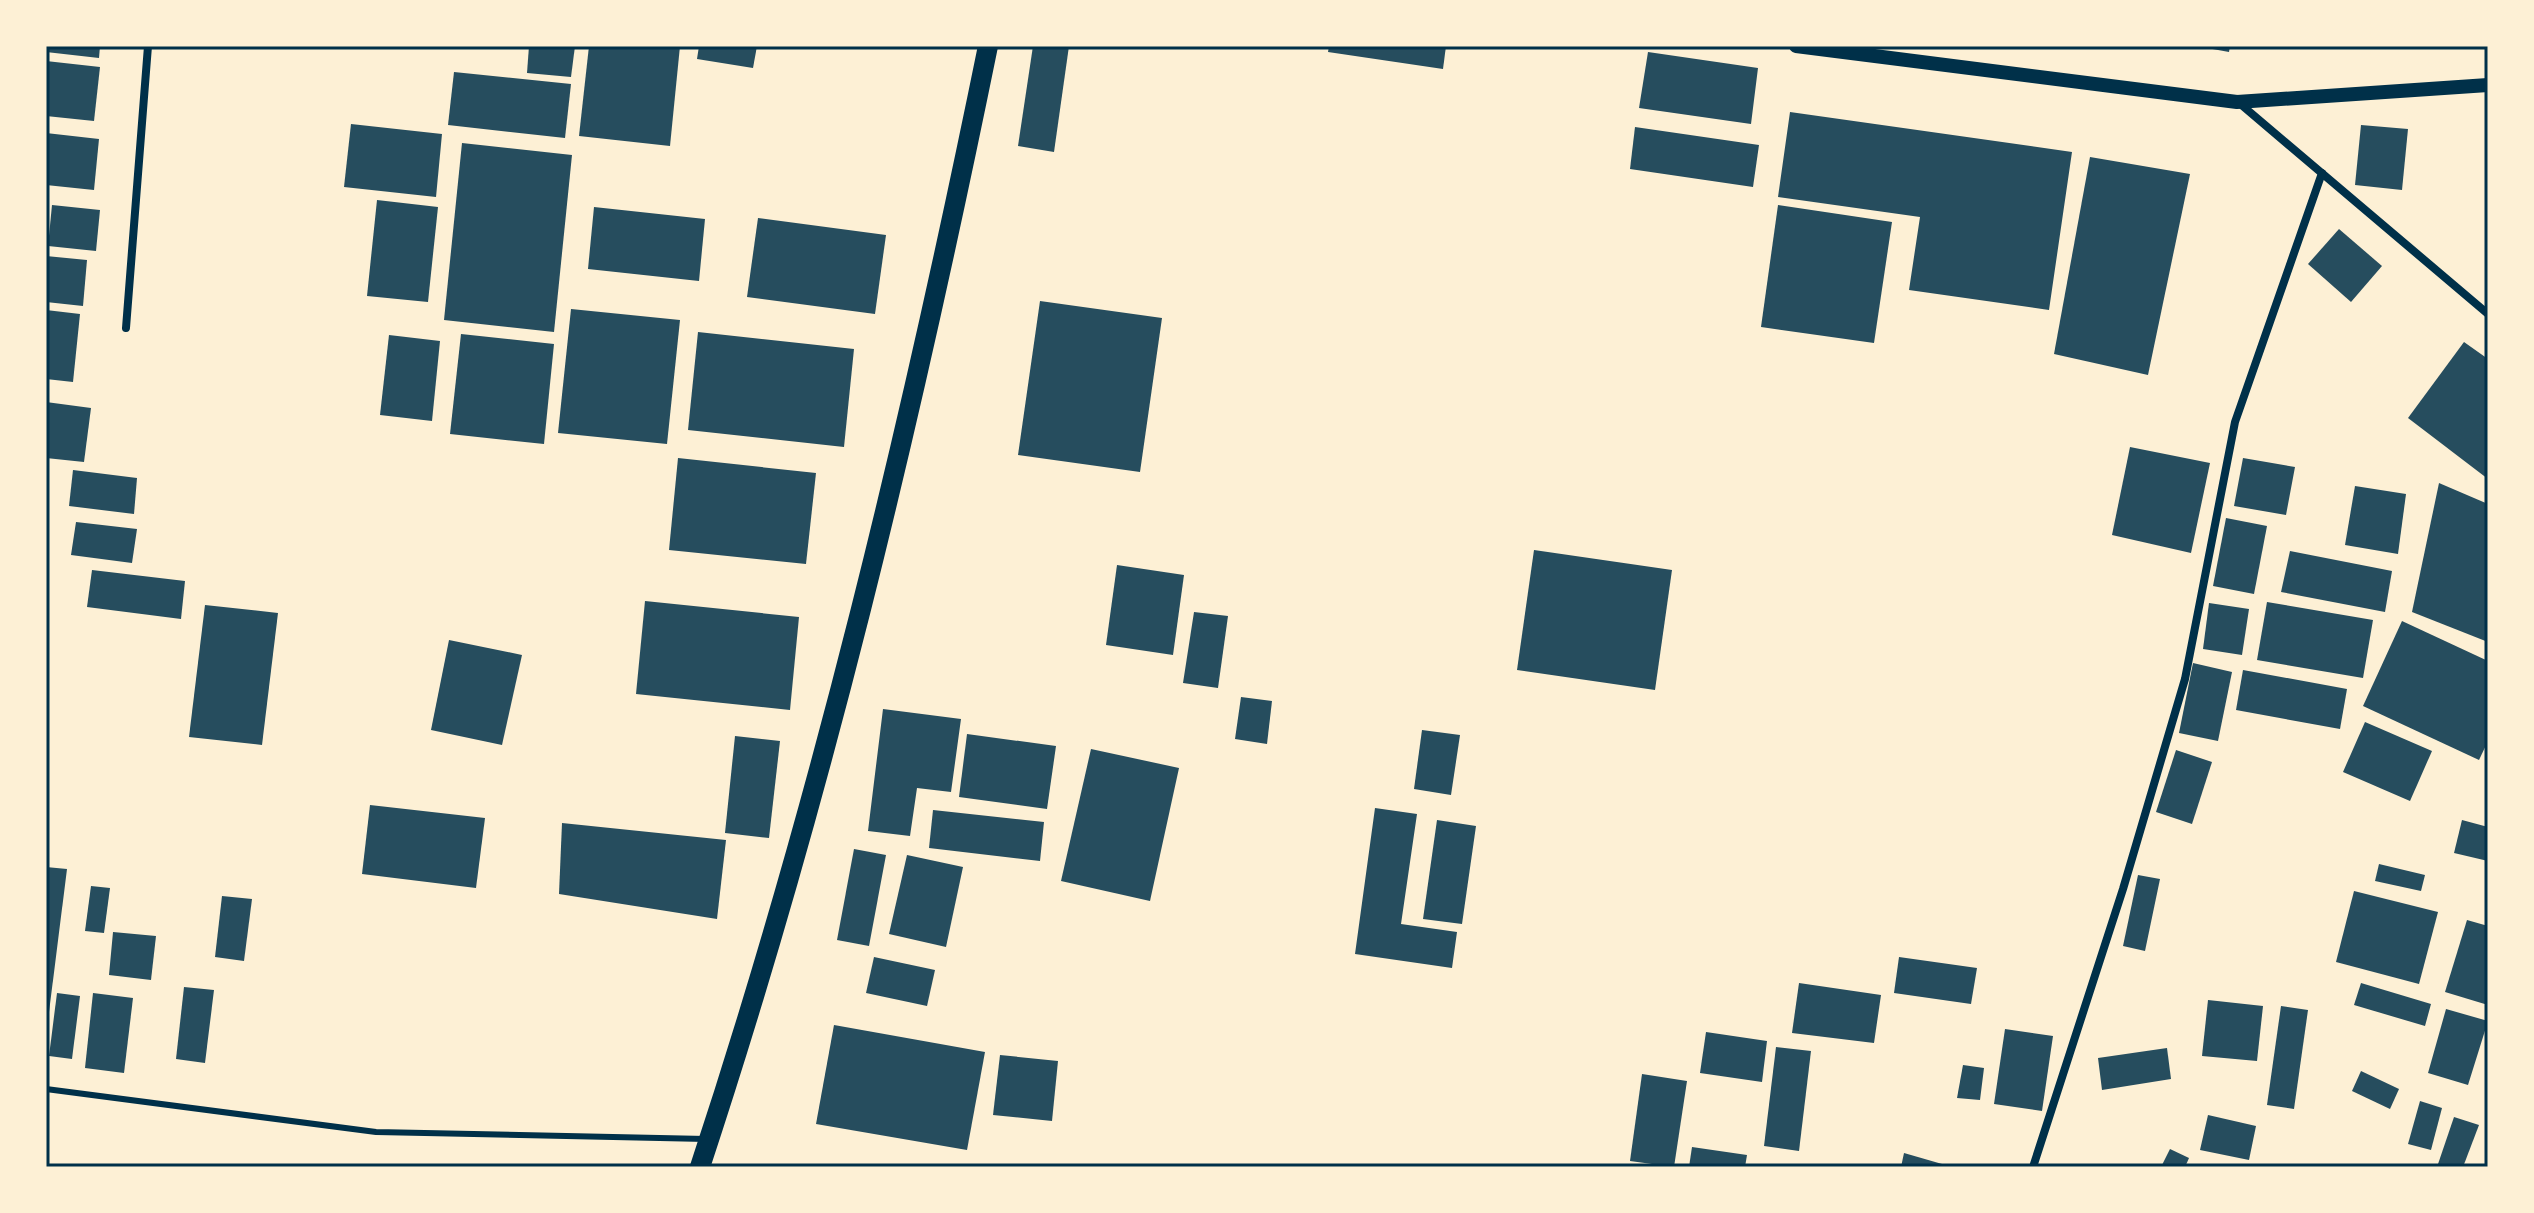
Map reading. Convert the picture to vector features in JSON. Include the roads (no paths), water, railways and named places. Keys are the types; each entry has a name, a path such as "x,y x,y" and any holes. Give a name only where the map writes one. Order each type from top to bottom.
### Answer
{"main road":[{"path":"700,1167 815,783 932,322 988,46"}],"street":[{"path":"126,328 148,46"},
{"path":"1796,46 2237,102 2488,85"},
{"path":"2237,102 2488,314"},
{"path":"2033,1167 2123,889 2185,679 2235,422 2322,173"}],"lane":[{"path":"46,1089 376,1132 709,1139"}]}
